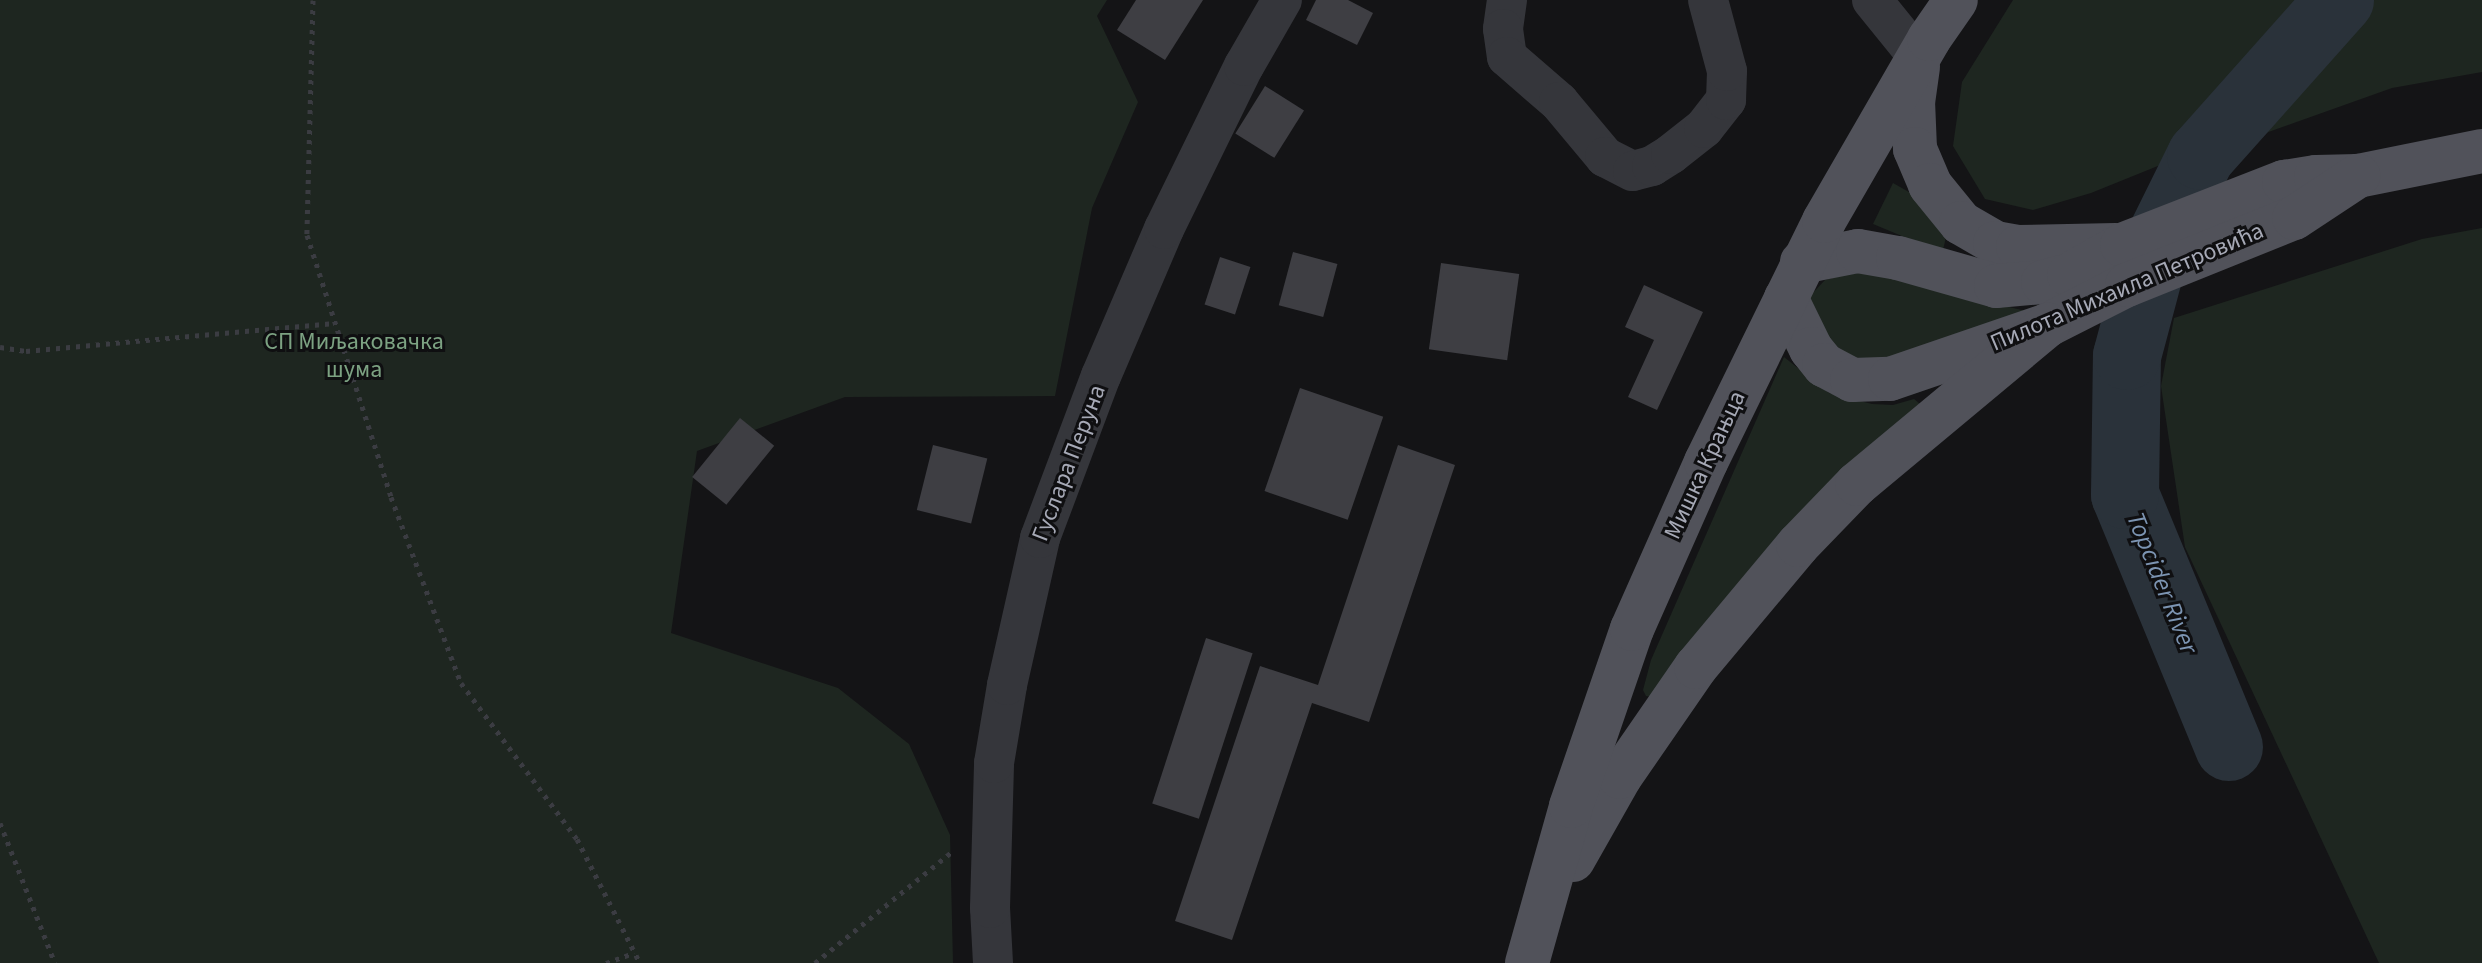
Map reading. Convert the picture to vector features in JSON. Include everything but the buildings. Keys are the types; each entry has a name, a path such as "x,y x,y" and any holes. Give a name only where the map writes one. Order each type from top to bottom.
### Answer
{"main road":[{"name":"Мишка Крањца","path":"1533,944 1571,806 1632,629 1713,447 1794,280 1919,58 1956,0"},
{"path":"1919,58 1913,101 1915,149 1930,185 1961,223 1995,243 2018,247 2122,245"},
{"name":"Пилота Михаила Петровића","path":"2358,176 2294,218 2127,285 2048,325 1890,379 1852,380 1824,365 1811,349 1794,280 1858,251 1877,253 1973,282 2020,286 2069,275 2122,245 2284,182 2358,176 2482,151"},
{"path":"1533,944 1620,777 1688,678 1735,618 1857,484 2048,325"}],"street":[{"name":"Гуслара Перуна","path":"993,963 991,820 994,763 1007,685 1040,538 1101,376 1164,229 1244,66 1282,0"},
{"path":"1507,0 1503,29 1507,57 1559,102 1605,157 1633,171 1652,166 1671,154 1704,128 1726,100 1727,71 1708,0"},
{"path":"1872,0 1919,58"}],"path":[{"path":"313,0 307,235 391,497 461,683 577,839 640,963"},
{"path":"0,347 26,351 335,323"},
{"path":"815,963 991,820"},
{"path":"0,823 55,963"},
{"path":"606,963 634,953"}],"green space":[{"name":"СП Миљаковачка шума","path":"0,0 1107,0 1097,16 1138,102 1092,208 1055,396 845,397 697,451 671,633 838,688 909,744 950,835 953,963 0,963"},
{"path":"2013,0 2322,0 2185,155 2091,193 2033,210 1985,199 1953,146 1962,82"},
{"path":"2356,0 2482,0 2482,72 2392,88 2221,149"},
{"path":"1893,183 1916,196 1946,237 1943,250 1938,251 1873,224"},
{"path":"2482,228 2482,963 2379,963 2185,547 2161,386 2174,318 2422,239"},
{"path":"1872,267 1963,296 2030,312 1896,364 1852,365 1814,330 1810,296 1825,280"},
{"path":"1784,357 1829,393 1872,404 1893,405 1914,399 1925,408 1652,697 1646,696 1643,690 1651,660"}],"waterway":[{"name":"Topcider River","path":"2229,747 2125,495 2127,356 2156,247 2201,156 2340,0"}]}
